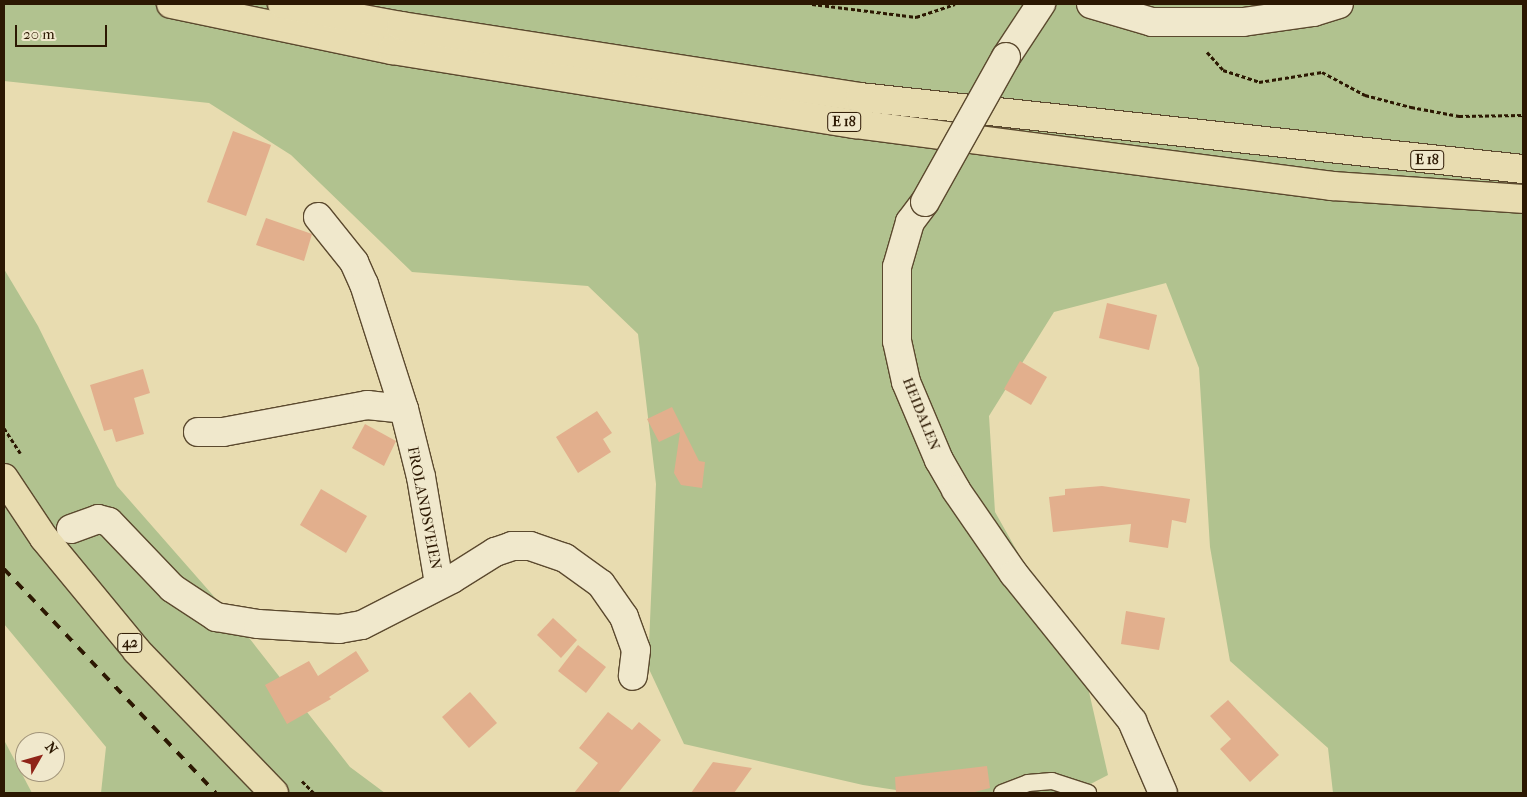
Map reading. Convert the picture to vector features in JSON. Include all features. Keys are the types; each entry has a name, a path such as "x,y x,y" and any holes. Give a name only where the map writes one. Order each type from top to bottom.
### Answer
{"main road":[{"name":"E 18","path":"171,4 392,50 855,124 1332,186 1523,199"},
{"name":"E 18","path":"282,4 401,26 860,98 1523,170"},
{"name":"42","path":"4,478 44,538 137,650 274,793"}],"street":[{"name":"HEIDALEN","path":"1041,4 1006,57 925,202 910,222 897,267 897,341 906,382 939,460 956,490 1014,574 1132,721 1163,793"},
{"path":"1091,4 1152,22 1243,22 1313,12 1339,4"},
{"name":"FROLANDSVEIEN","path":"71,529 98,520 109,522 172,588 216,617 258,624 339,629 362,625 439,583 420,477 404,409 364,284 354,262 318,216"},
{"path":"198,432 223,432 367,405 404,409"},
{"path":"439,583 495,552 512,546 530,546 565,558 601,584 624,617 636,650 633,676"}],"lane":[{"path":"1002,793 1028,783 1052,782 1088,793"}],"path":[{"path":"812,4 916,17 955,4"},
{"path":"1196,22 1199,44 1222,70 1259,82 1322,72 1365,95 1411,107 1459,116 1523,115"},
{"path":"4,428 24,459"},
{"path":"301,780 314,793"}],"green space":[{"path":"4,4 1523,4 1523,793 1333,793 1328,748 1230,661 1210,547 1199,368 1166,283 1054,312 989,416 995,512 1084,670 1108,775 1073,793 916,793 863,785 684,744 648,667 656,484 638,334 588,286 412,272 291,155 209,103 4,81"},
{"path":"4,269 38,326 117,486 239,625 350,767 385,793 101,793 106,747 4,624"},
{"path":"4,740 15,761 15,782 26,782 32,793 4,793"}],"building":[{"path":"233,131 271,145 246,216 207,202"},
{"path":"266,218 312,234 304,261 256,245"},
{"path":"1107,303 1157,315 1149,350 1099,338"},
{"path":"1020,361 1047,377 1031,405 1004,389"},
{"path":"143,369 150,393 134,398 144,434 116,442 112,429 104,431 90,385"},
{"path":"672,407 699,461 705,462 702,488 681,485 674,473 680,432 659,442 647,419"},
{"path":"597,411 612,433 603,439 611,452 578,473 556,437"},
{"path":"365,424 396,441 384,466 352,448"},
{"path":"1102,486 1190,499 1186,523 1172,520 1168,548 1129,542 1131,524 1053,532 1049,497 1065,495 1065,489"},
{"path":"321,489 367,516 346,553 300,525"},
{"path":"1126,611 1165,618 1159,650 1121,644"},
{"path":"553,618 577,640 561,658 537,635"},
{"path":"578,645 606,667 586,693 558,671"},
{"path":"356,651 369,671 329,697 331,699 287,724 265,685 309,661 318,676"},
{"path":"470,692 497,723 469,748 442,717"},
{"path":"1228,700 1279,755 1250,782 1220,749 1231,739 1210,716"},
{"path":"608,712 632,730 639,722 661,740 618,793 574,793 598,763 579,748"},
{"path":"713,762 752,768 734,793 691,793"},
{"path":"987,766 990,788 971,793 896,793 895,777"}],"railway":[{"path":"4,569 216,793"}]}
